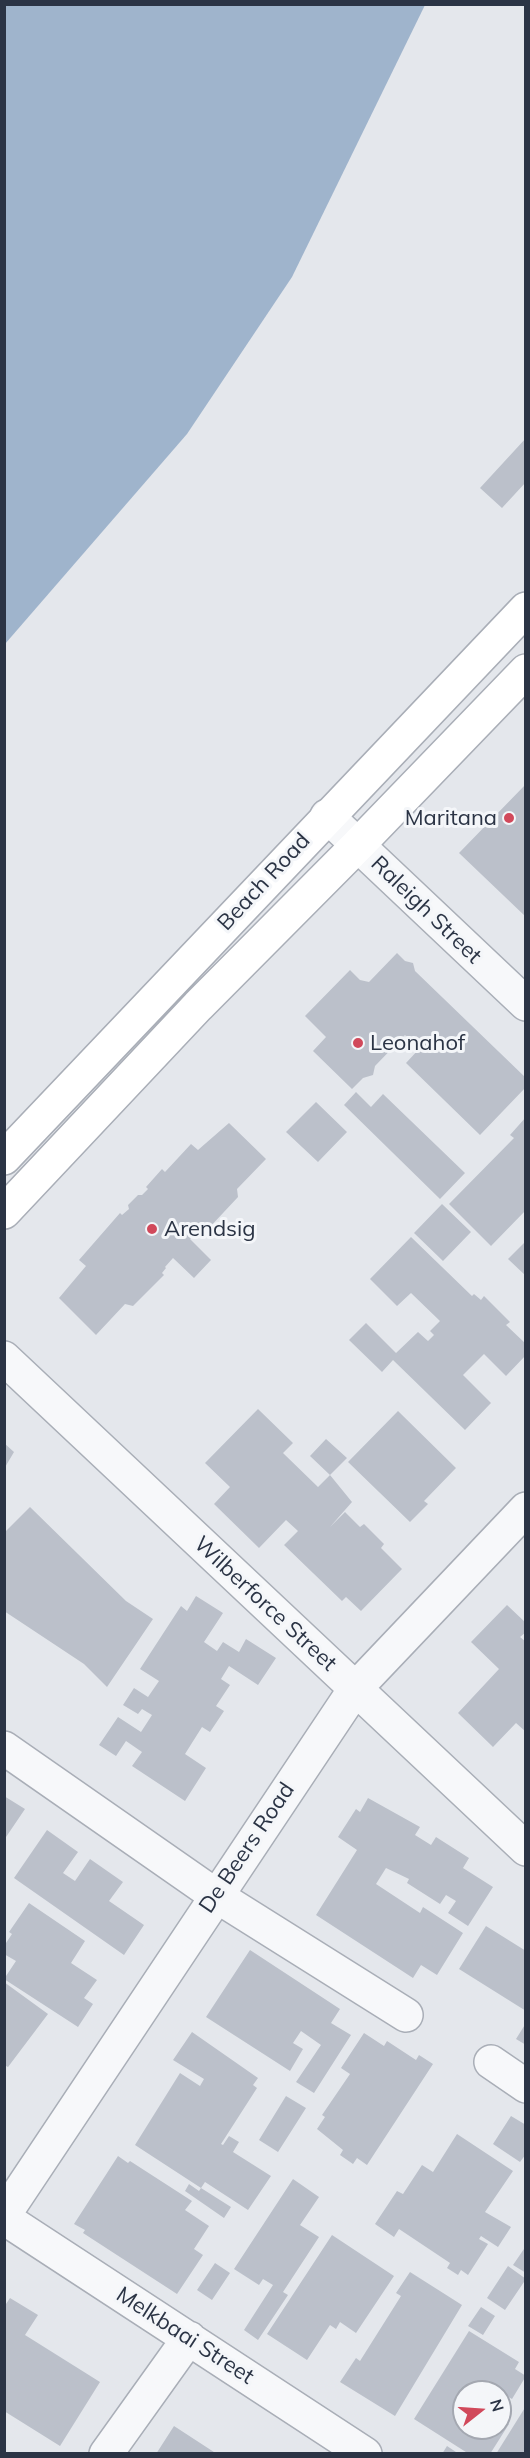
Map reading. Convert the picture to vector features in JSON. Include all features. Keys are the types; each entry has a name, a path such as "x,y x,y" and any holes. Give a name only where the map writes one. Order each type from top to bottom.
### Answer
{"main road":[{"name":"Beach Road","path":"4,1158 525,609"},
{"name":"Beach Road","path":"4,1212 198,1006 358,845 525,671"}],"street":[{"name":"Raleigh Street","path":"327,816 525,1004"},
{"name":"Wilberforce Street","path":"4,1358 355,1689 523,1842"},
{"name":"De Beers Road","path":"4,2216 215,1895 355,1689 525,1509"},
{"path":"4,1748 215,1895 406,2015"},
{"path":"491,2062 525,2086"},
{"name":"Melkbaai Street","path":"4,2216 365,2454"},
{"path":"106,2454 189,2338"}],"water":[{"path":"5,4 425,5 292,277 187,434 5,644"}],"building":[{"path":"526,438 526,482 502,508 480,488"},
{"name":"Maritana","path":"526,784 526,917 459,853"},
{"name":"Leonahof","path":"397,953 405,961 413,963 415,971 526,1078 526,1087 480,1135 406,1063 419,1049 405,1035 375,1066 373,1075 363,1078 352,1089 313,1051 326,1037 305,1016 350,970 360,980 369,982"},
{"path":"356,1092 371,1107 383,1094 465,1173 440,1199 344,1105"},
{"path":"316,1102 347,1132 318,1162 286,1132"},
{"path":"526,1117 526,1210 491,1246 449,1204 514,1138 510,1135"},
{"name":"Arendsig","path":"229,1123 266,1159 237,1189 238,1197 209,1228 207,1226 200,1229 190,1239 211,1260 194,1278 173,1258 165,1267 162,1273 164,1275 133,1306 125,1304 96,1335 59,1298 86,1266 79,1260 120,1213 122,1215 129,1209 128,1205 148,1189 146,1187 162,1169 165,1172 191,1144 198,1150"},
{"path":"442,1204 471,1232 443,1261 414,1233"},
{"path":"411,1237 472,1296 474,1294 481,1300 484,1296 510,1322 506,1325 526,1344 526,1355 506,1376 484,1354 463,1375 491,1403 465,1430 393,1360 382,1372 349,1340 366,1323 396,1353 418,1332 428,1341 434,1335 430,1331 440,1321 411,1293 397,1306 370,1279"},
{"path":"526,1241 526,1276 508,1259"},
{"path":"258,1409 293,1443 283,1453 318,1487 330,1475 352,1502 330,1527 345,1512 360,1527 364,1524 384,1544 381,1548 402,1569 361,1611 346,1597 342,1601 284,1545 298,1531 286,1520 259,1548 214,1504 230,1487 205,1463"},
{"path":"398,1411 456,1468 424,1501 428,1504 410,1522 348,1462"},
{"path":"326,1439 347,1458 330,1475 310,1456"},
{"path":"4,1443 14,1452 4,1469"},
{"path":"30,1507 126,1601 153,1619 107,1687 84,1664 4,1611 4,1533"},
{"path":"196,1596 223,1613 204,1642 217,1651 223,1642 239,1652 246,1639 276,1658 258,1685 229,1666 221,1679 230,1685 216,1706 224,1711 210,1732 202,1727 185,1754 206,1768 185,1801 132,1766 142,1752 126,1741 116,1756 99,1745 118,1717 141,1732 152,1715 142,1709 138,1714 123,1705 134,1688 148,1697 159,1681 140,1669 181,1606 187,1611"},
{"path":"507,1605 526,1623 526,1632 520,1637 526,1642 526,1732 516,1723 493,1747 458,1713 499,1669 471,1642"},
{"path":"4,1796 25,1809 4,1840"},
{"path":"368,1798 420,1827 415,1835 431,1845 436,1837 469,1858 463,1868 493,1887 468,1926 448,1913 456,1901 446,1895 440,1904 407,1883 409,1879 386,1868 376,1884 420,1913 423,1907 463,1933 437,1975 421,1965 413,1978 316,1915 357,1850 338,1837 356,1809 360,1812"},
{"path":"47,1830 78,1852 63,1873 75,1881 90,1859 123,1882 109,1901 144,1925 124,1955 14,1878"},
{"path":"29,1903 85,1941 71,1963 97,1980 84,1998 93,2004 78,2027 4,1979 16,1961 4,1954 4,1946 12,1934 9,1932"},
{"path":"486,1926 526,1951 526,2011 459,1969"},
{"path":"250,1950 340,2009 331,2023 351,2035 314,2093 296,2082 321,2045 301,2031 293,2043 303,2049 290,2071 206,2017"},
{"path":"4,1982 48,2014 8,2067 4,2065"},
{"path":"526,2023 526,2045 516,2039"},
{"path":"192,2032 258,2078 253,2085 257,2088 221,2144 223,2145 229,2136 239,2142 233,2152 271,2176 248,2210 205,2182 201,2188 135,2145 180,2073 200,2086 204,2079 173,2060"},
{"path":"364,2033 384,2046 387,2041 416,2060 419,2055 433,2064 367,2165 357,2158 353,2164 340,2155 343,2150 317,2129 325,2117 322,2115 350,2074 341,2068"},
{"path":"286,2096 306,2108 278,2152 259,2140"},
{"path":"511,2116 526,2125 526,2154 520,2162 493,2144"},
{"path":"457,2134 513,2171 485,2212 511,2227 498,2247 481,2236 479,2239 488,2244 468,2275 461,2270 458,2275 447,2268 450,2263 399,2229 394,2237 375,2224 397,2191 403,2194 422,2165 433,2172"},
{"path":"118,2156 128,2163 130,2161 192,2201 185,2210 209,2226 194,2249 203,2255 177,2294 83,2233 85,2230 74,2224"},
{"path":"293,2179 319,2197 300,2225 319,2237 283,2292 288,2295 258,2340 244,2330 273,2285 263,2279 259,2285 234,2269"},
{"path":"189,2184 199,2191 201,2188 231,2207 224,2218 185,2191"},
{"path":"332,2235 394,2276 356,2333 340,2322 336,2329 330,2325 307,2360 267,2334"},
{"path":"526,2246 526,2273 513,2265"},
{"path":"215,2263 230,2273 212,2300 197,2290"},
{"path":"508,2266 526,2279 505,2310 487,2298"},
{"path":"410,2272 462,2305 395,2416 340,2382 356,2358 360,2361 401,2296 396,2293"},
{"path":"10,2298 38,2315 25,2335 100,2382 60,2446 4,2411 4,2307"},
{"path":"481,2307 495,2316 483,2335 468,2326"},
{"path":"469,2331 519,2362 515,2369 526,2376 512,2399 512,2380 452,2380 452,2440 499,2440 490,2454 469,2454 414,2419"},
{"path":"526,2406 526,2454 496,2454 505,2440 512,2440 512,2428"},
{"path":"174,2426 217,2454 156,2454"},
{"path":"447,2446 459,2454 442,2454"}],"place":[{"name":"Maritana","path":"509,818"},
{"name":"Leonahof","path":"358,1043"},
{"name":"Arendsig","path":"152,1229"}]}
